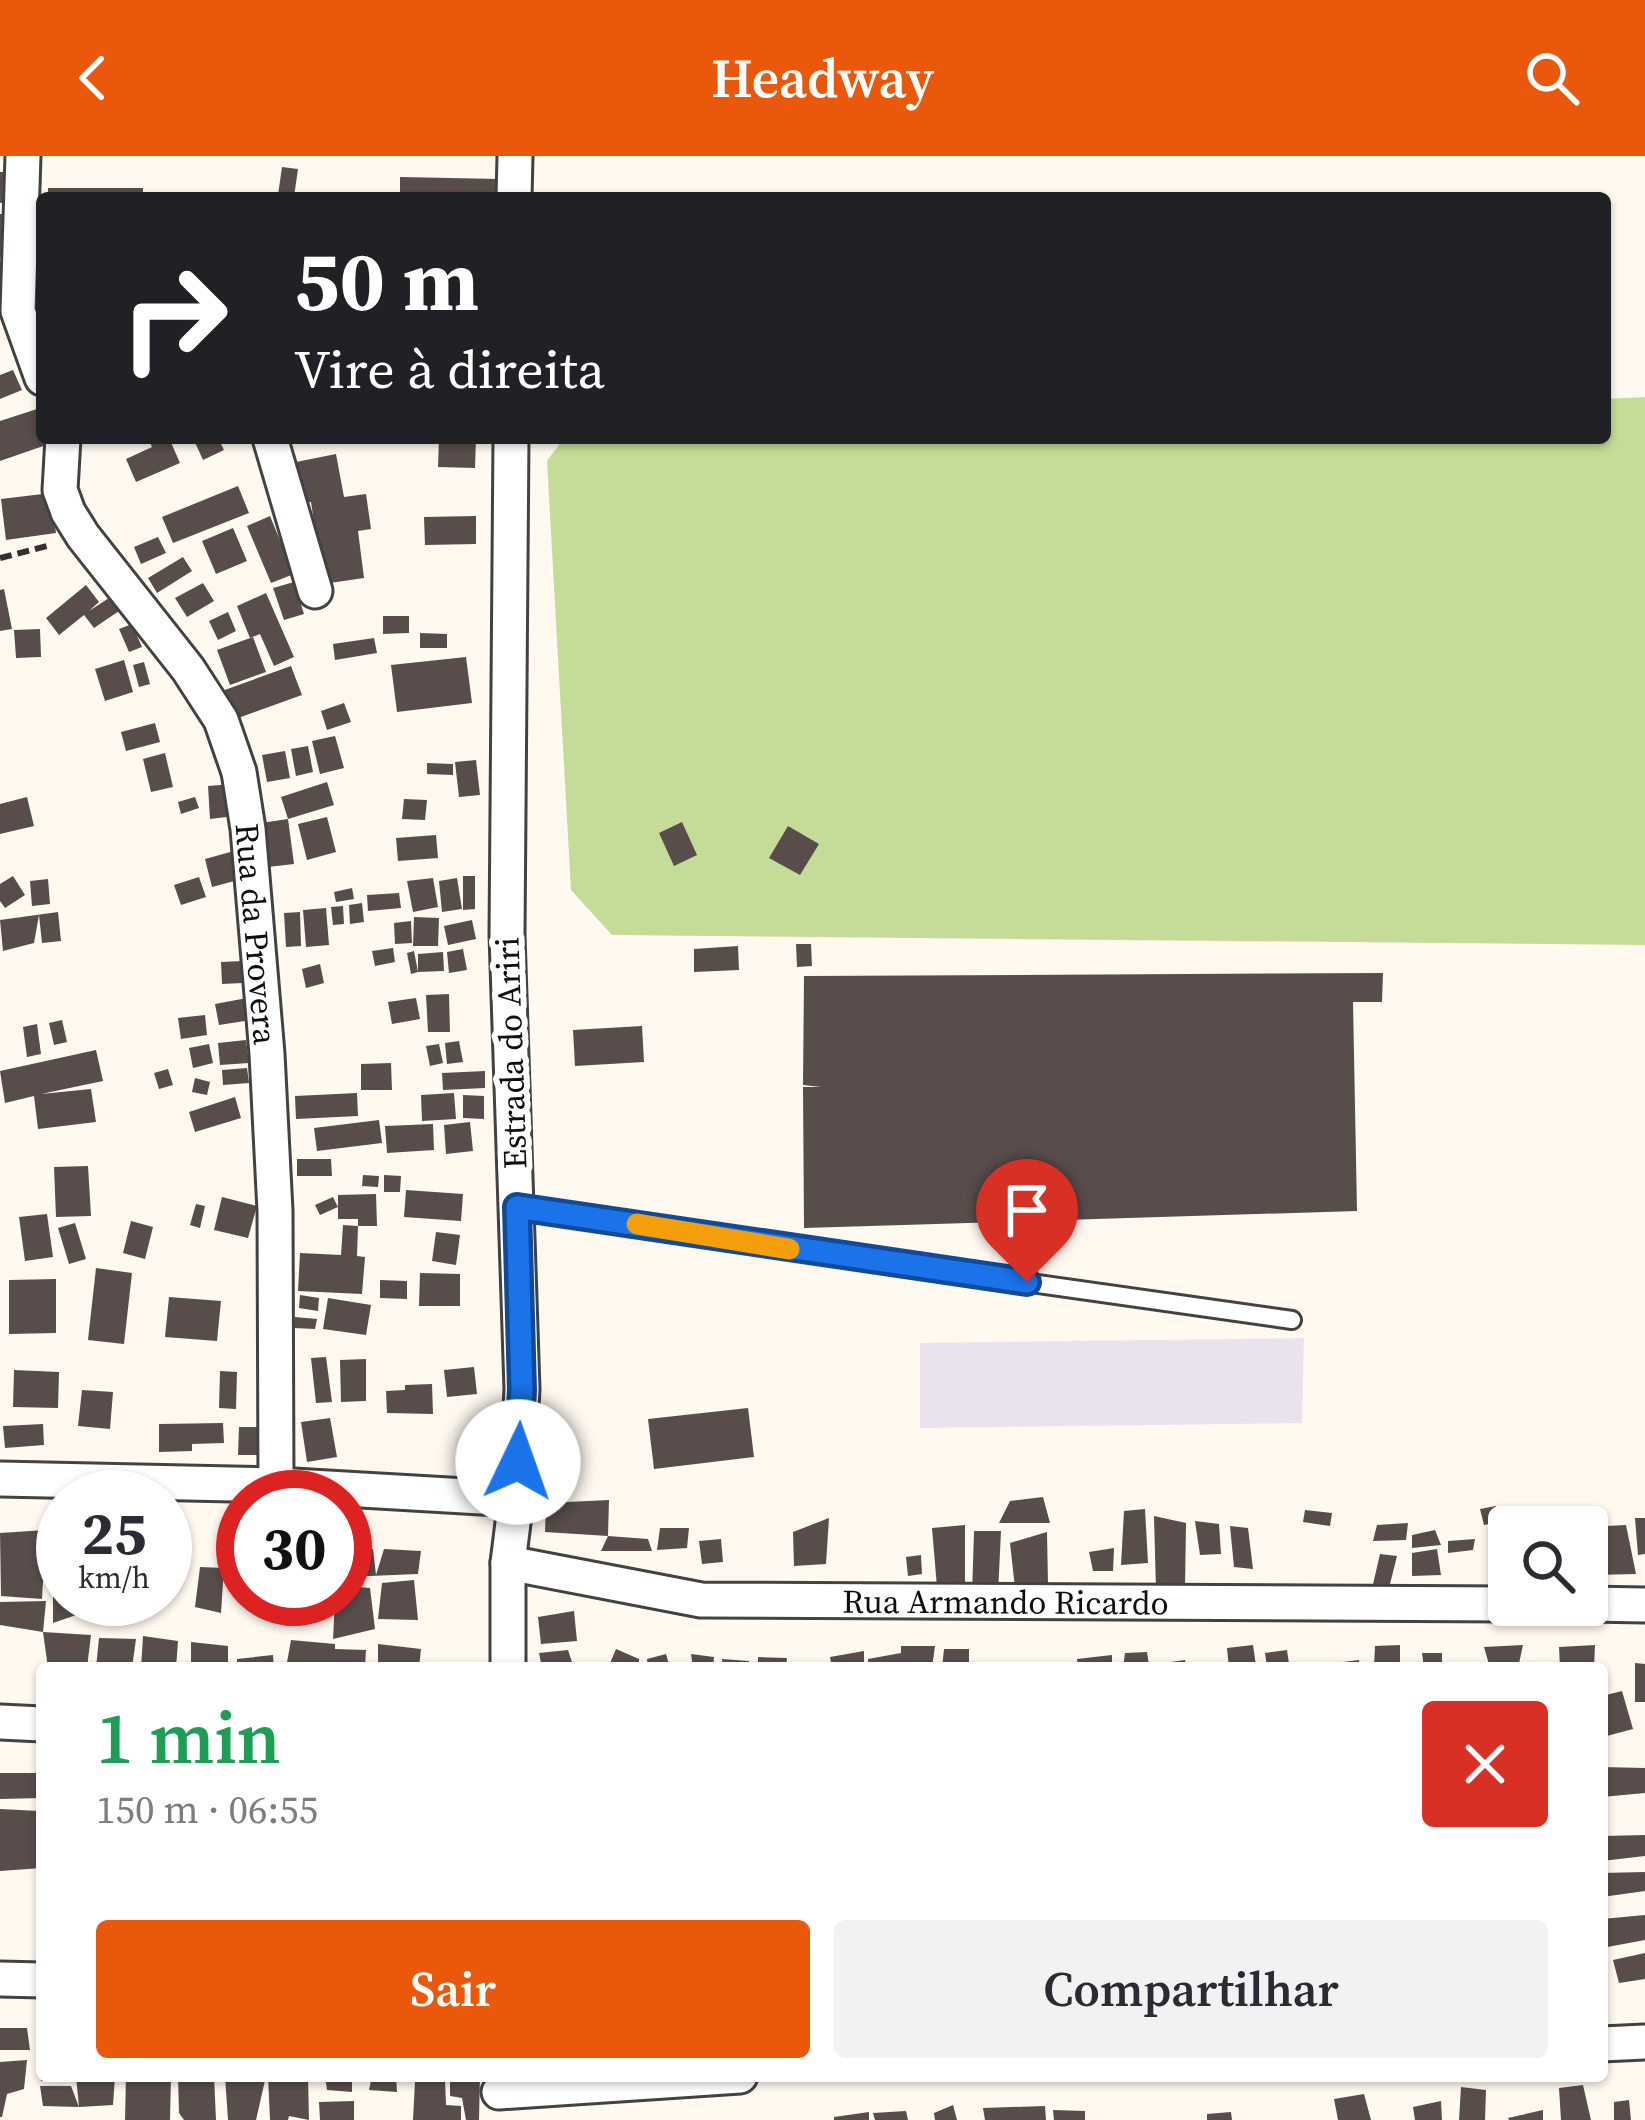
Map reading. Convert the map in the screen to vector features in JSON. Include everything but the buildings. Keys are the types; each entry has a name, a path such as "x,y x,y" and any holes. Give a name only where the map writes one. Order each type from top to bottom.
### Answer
{"street":[{"path":"23,156 9,311 36,366"},
{"path":"514,192 515,156"},
{"name":"Rua da Provera","path":"62,444 60,490 68,512 188,668 221,720 238,772 248,829 275,1211 276,1470"},
{"path":"272,444 315,591"},
{"name":"Estrada do Ariri","path":"508,1662 508,1563 522,1390 507,935 511,444"},
{"path":"0,1479 216,1484"},
{"path":"372,1491 515,1499"},
{"name":"Rua Armando Ricardo","path":"508,1563 701,1600 1488,1604"},
{"path":"1608,1604 1645,1605"},
{"path":"0,1722 36,1724"},
{"path":"0,1979 36,1980"},
{"path":"1608,2044 1645,2042"},
{"path":"499,2096 668,2082"}],"lane":[{"path":"517,1207 1292,1320"}],"path":[{"path":"0,558 83,536"}],"shaded area":[{"path":"1304,1338 1302,1423 920,1428 920,1343"}],"green space":[{"path":"1645,397 1645,945 612,935 571,890 547,461 560,444 1611,444 1611,399"}],"slow traffic":[{"path":"637,1224 789,1249"}],"route":[{"path":"518,1462 522,1390 517,1207 1027,1282"}]}
